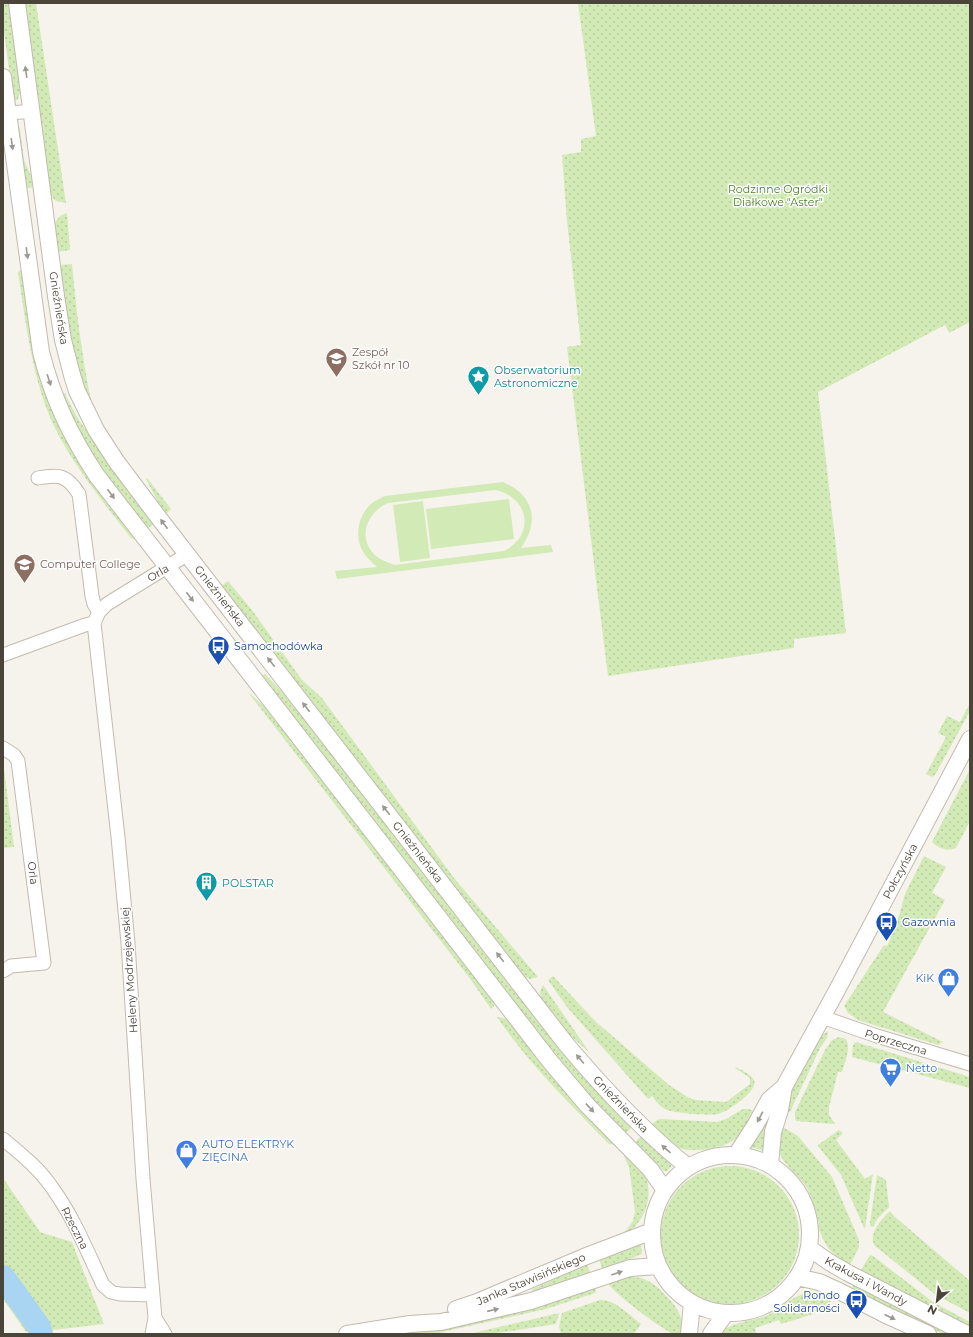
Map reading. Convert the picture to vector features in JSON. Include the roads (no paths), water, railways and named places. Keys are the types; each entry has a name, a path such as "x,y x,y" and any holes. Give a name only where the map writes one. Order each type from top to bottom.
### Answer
{"street":[{"name":"Gnieźnieńska","path":"17,3 59,316 69,364 77,391 91,422 108,449 188,554 566,1044 614,1098 664,1148 688,1168"},
{"path":"3,77 6,114 38,334 44,361 54,395 68,427 91,466 167,567 548,1060 587,1105 650,1169 665,1190"},
{"path":"6,114 31,111"},
{"name":"Heleny Modrzejewskiej","path":"38,478 59,476 72,484 78,494 96,617 94,632 118,837 128,943 143,1172 155,1318 152,1334"},
{"name":"Orla","path":"3,655 85,625 96,617 108,604 188,554"},
{"name":"Połczyńska","path":"770,1165 772,1132 780,1110 784,1087 970,739"},
{"name":"Orla","path":"3,748 14,755 18,761 44,963 11,966 3,971"},
{"name":"Poprzeczna","path":"822,1017 877,1036 970,1064"},
{"name":"Połczyńska","path":"736,1155 756,1124 769,1100 784,1087"},
{"name":"Rzeczna","path":"3,1139 38,1170 53,1189 69,1216 103,1285 111,1292 120,1294 152,1295"},
{"path":"736,1155 754,1158 770,1165 786,1177 798,1192 806,1210 810,1229 809,1248 797,1278 774,1301 748,1311 726,1313 708,1310 692,1303 672,1287 658,1266 653,1249 652,1231 656,1210 665,1190 676,1178 688,1168 703,1160 719,1156 736,1155"},
{"name":"Janka Stawisińskiego","path":"410,1324 477,1302 584,1257 652,1231"},
{"name":"Krakusa i Wandy","path":"809,1248 829,1262 967,1334"},
{"name":"Janka Stawisińskiego","path":"347,1334 410,1324 441,1322 554,1294 630,1268 658,1266"},
{"name":"Krakusa i Wandy","path":"797,1278 819,1282 839,1290 886,1315 928,1334"},
{"path":"688,1334 692,1303"},
{"path":"711,1334 726,1313"},
{"name":"Heleny Modrzejewskiej","path":"155,1318 165,1334"}],"waterway":[{"path":"3,1277 39,1327 41,1334"}],"place":[{"name":"Zespół Szkół nr 10","path":"337,378"},
{"name":"Obserwatorium Astronomiczne","path":"478,396"},
{"name":"Computer College","path":"25,584"},
{"name":"Samochodówka","path":"218,666"},
{"name":"POLSTAR","path":"206,902"},
{"name":"Gazownia","path":"887,942"},
{"name":"KiK","path":"949,998"},
{"name":"Netto","path":"891,1088"},
{"name":"AUTO ELEKTRYK ZIĘCINA","path":"186,1170"},
{"name":"Rondo Solidarności","path":"856,1320"}],"park label":[{"name":"Rodzinne Ogródki Diałkowe \"Aster\"","path":"778,195"}]}
